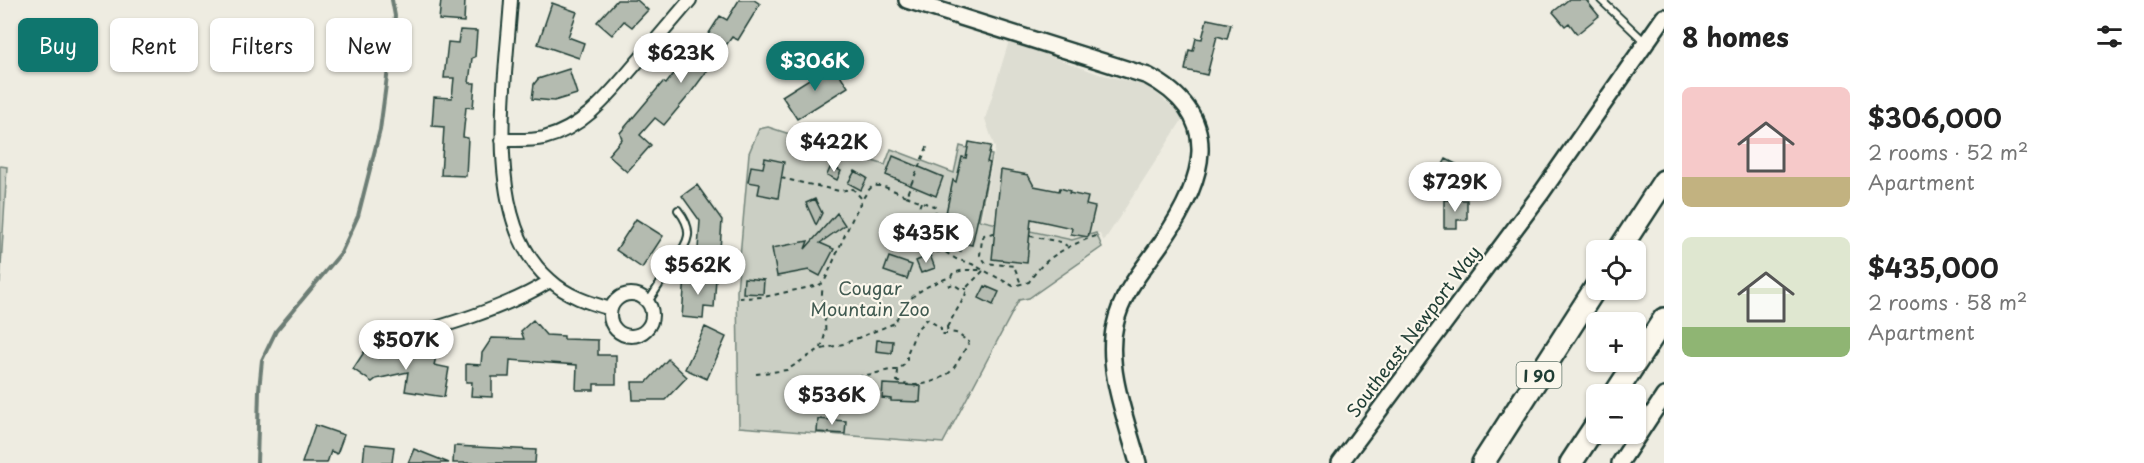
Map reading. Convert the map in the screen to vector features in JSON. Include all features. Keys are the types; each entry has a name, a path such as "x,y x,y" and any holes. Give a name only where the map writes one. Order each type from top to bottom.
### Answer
{"highway":[{"path":"1626,240 1664,181"},
{"name":"I 90","path":"1483,463 1588,300"},
{"path":"1622,384 1664,319"},
{"path":"1571,463 1586,440"}],"street":[{"path":"511,0 502,140 506,195 513,219 532,259 550,281 567,293 611,309"},
{"path":"502,140 543,138 561,132 592,112 690,0"},
{"path":"907,0 1148,76 1176,95 1189,109 1196,122 1201,155 1193,185 1163,240 1126,294 1114,326 1111,342 1113,370 1138,463"},
{"name":"Southeast Newport Way","path":"1340,463 1542,192 1664,17"},
{"path":"390,341 529,294 550,281"},
{"path":"638,294 648,302 653,314 649,327 639,335 632,336 615,328 610,315 611,309 614,303 624,295 638,294"},
{"path":"1620,463 1664,396"}],"lane":[{"path":"1601,0 1646,43"},
{"path":"648,302 687,243 689,231 686,220 678,210"}],"path":[{"path":"906,196 928,145"},
{"path":"781,178 839,191 853,189 862,199"},
{"path":"739,298 764,297 824,282 862,199 868,189 874,186 936,207 934,236 944,251 1013,286 1029,282 1051,257 1067,246 1096,236"},
{"path":"921,201 908,240 919,243 932,253 944,251"},
{"path":"994,233 984,235 980,255 986,263 1014,266 1021,284"},
{"path":"1030,236 1061,242 1067,246"},
{"path":"756,374 787,370 821,350 843,344 895,323 901,309 915,294 933,283 964,270 984,270"},
{"path":"947,327 968,290 968,286 984,270"},
{"path":"948,286 953,284 968,290"},
{"path":"821,350 825,335 824,308 820,296 823,287"},
{"path":"858,377 898,370 907,362 908,352 917,329 927,319 941,328 947,327"},
{"path":"947,327 949,332"},
{"path":"898,370 897,381 902,384 924,385 951,372 969,342 956,333 949,332 943,335 940,332 941,328"}],"shaded area":[{"path":"1009,41 1096,73 1148,86 1184,117 1104,241 1099,233 1072,240 981,220 995,148 985,119"}],"green space":[{"name":"Cougar Mountain Zoo","path":"768,127 885,165 891,149 954,173 960,146 992,155 979,220 1072,240 1096,233 1102,247 1029,298 1019,300 943,443 739,427 737,291 749,153 759,129"},
{"path":"0,166 7,167 0,283"}],"building":[{"path":"441,0 465,0 464,22 439,20"},
{"path":"617,0 637,0 648,10 632,27 624,21 612,35 597,22"},
{"path":"739,0 754,0 760,4 738,40 732,37 664,125 655,118 640,135 651,145 627,172 608,155 622,139 620,133 663,82 666,84 701,38 704,41 720,16 727,20"},
{"path":"1568,0 1586,0 1599,16 1577,34 1569,23 1565,26 1553,12"},
{"path":"552,3 577,12 568,37 584,43 579,58 538,44"},
{"path":"1207,19 1231,24 1227,39 1217,36 1207,75 1185,70 1189,50 1193,51 1196,38 1202,39"},
{"path":"460,30 477,31 475,57 472,58 469,83 475,83 473,108 466,107 463,137 468,138 466,176 441,175 444,127 432,126 434,97 452,98 454,78 444,78 448,42 458,43"},
{"path":"833,64 848,87 797,119 782,96"},
{"path":"569,69 577,94 554,101 532,99 534,84 538,79"},
{"path":"969,142 991,146 987,162 990,163 972,245 963,243 961,251 939,246 953,180 956,182 962,157 966,158"},
{"path":"893,156 943,177 936,196 886,175"},
{"path":"765,158 784,162 778,198 758,194 760,184 748,182 751,166 763,168"},
{"path":"1446,159 1464,168 1450,195 1429,184 1438,167 1441,168"},
{"path":"831,166 841,171 837,180 827,175"},
{"path":"1001,170 1028,175 1034,186 1059,191 1060,188 1070,191 1069,193 1088,197 1086,205 1095,207 1088,237 1071,234 1072,228 1031,219 1027,263 992,259"},
{"path":"855,171 867,178 861,190 848,183"},
{"path":"697,185 722,220 720,250 698,249 700,221 682,196"},
{"path":"815,199 822,213 816,225 806,203"},
{"path":"1444,200 1467,200 1467,220 1457,220 1457,228 1444,228"},
{"path":"837,213 845,225 820,243 834,249 820,276 809,270 777,276 772,248 808,241 805,249"},
{"path":"636,219 663,236 642,268 616,250"},
{"path":"930,255 935,268 921,273 916,261"},
{"path":"889,257 912,265 907,279 884,271"},
{"path":"685,276 716,278 714,308 704,307 703,319 682,317"},
{"path":"744,278 764,280 763,294 743,293"},
{"path":"985,286 999,292 993,305 979,298"},
{"path":"533,320 546,335 564,336 564,339 598,340 598,355 616,355 616,384 594,384 594,390 576,390 577,365 510,360 509,377 492,377 492,397 471,396 472,382 466,382 466,364 481,365 482,353 492,338 524,339 521,331"},
{"path":"705,327 726,337 707,379 685,369"},
{"path":"877,340 893,341 892,353 876,351"},
{"path":"366,349 379,358 407,352 436,357 434,365 449,368 444,397 405,391 408,372 376,379 372,382 353,369"},
{"path":"668,359 687,377 665,400 633,400 632,382 647,382"},
{"path":"883,384 921,386 920,402 891,401 891,399 882,398"},
{"path":"818,419 846,421 845,434 817,432"},
{"path":"315,425 344,435 337,454 331,451 327,463 302,463"},
{"path":"365,444 394,447 392,463 363,463"},
{"path":"454,446 536,450 535,463 453,463"},
{"path":"414,449 449,463 408,463"}],"waterway":[{"path":"257,463 262,360 276,331 341,253 358,216 380,130 395,16 392,0"}]}
